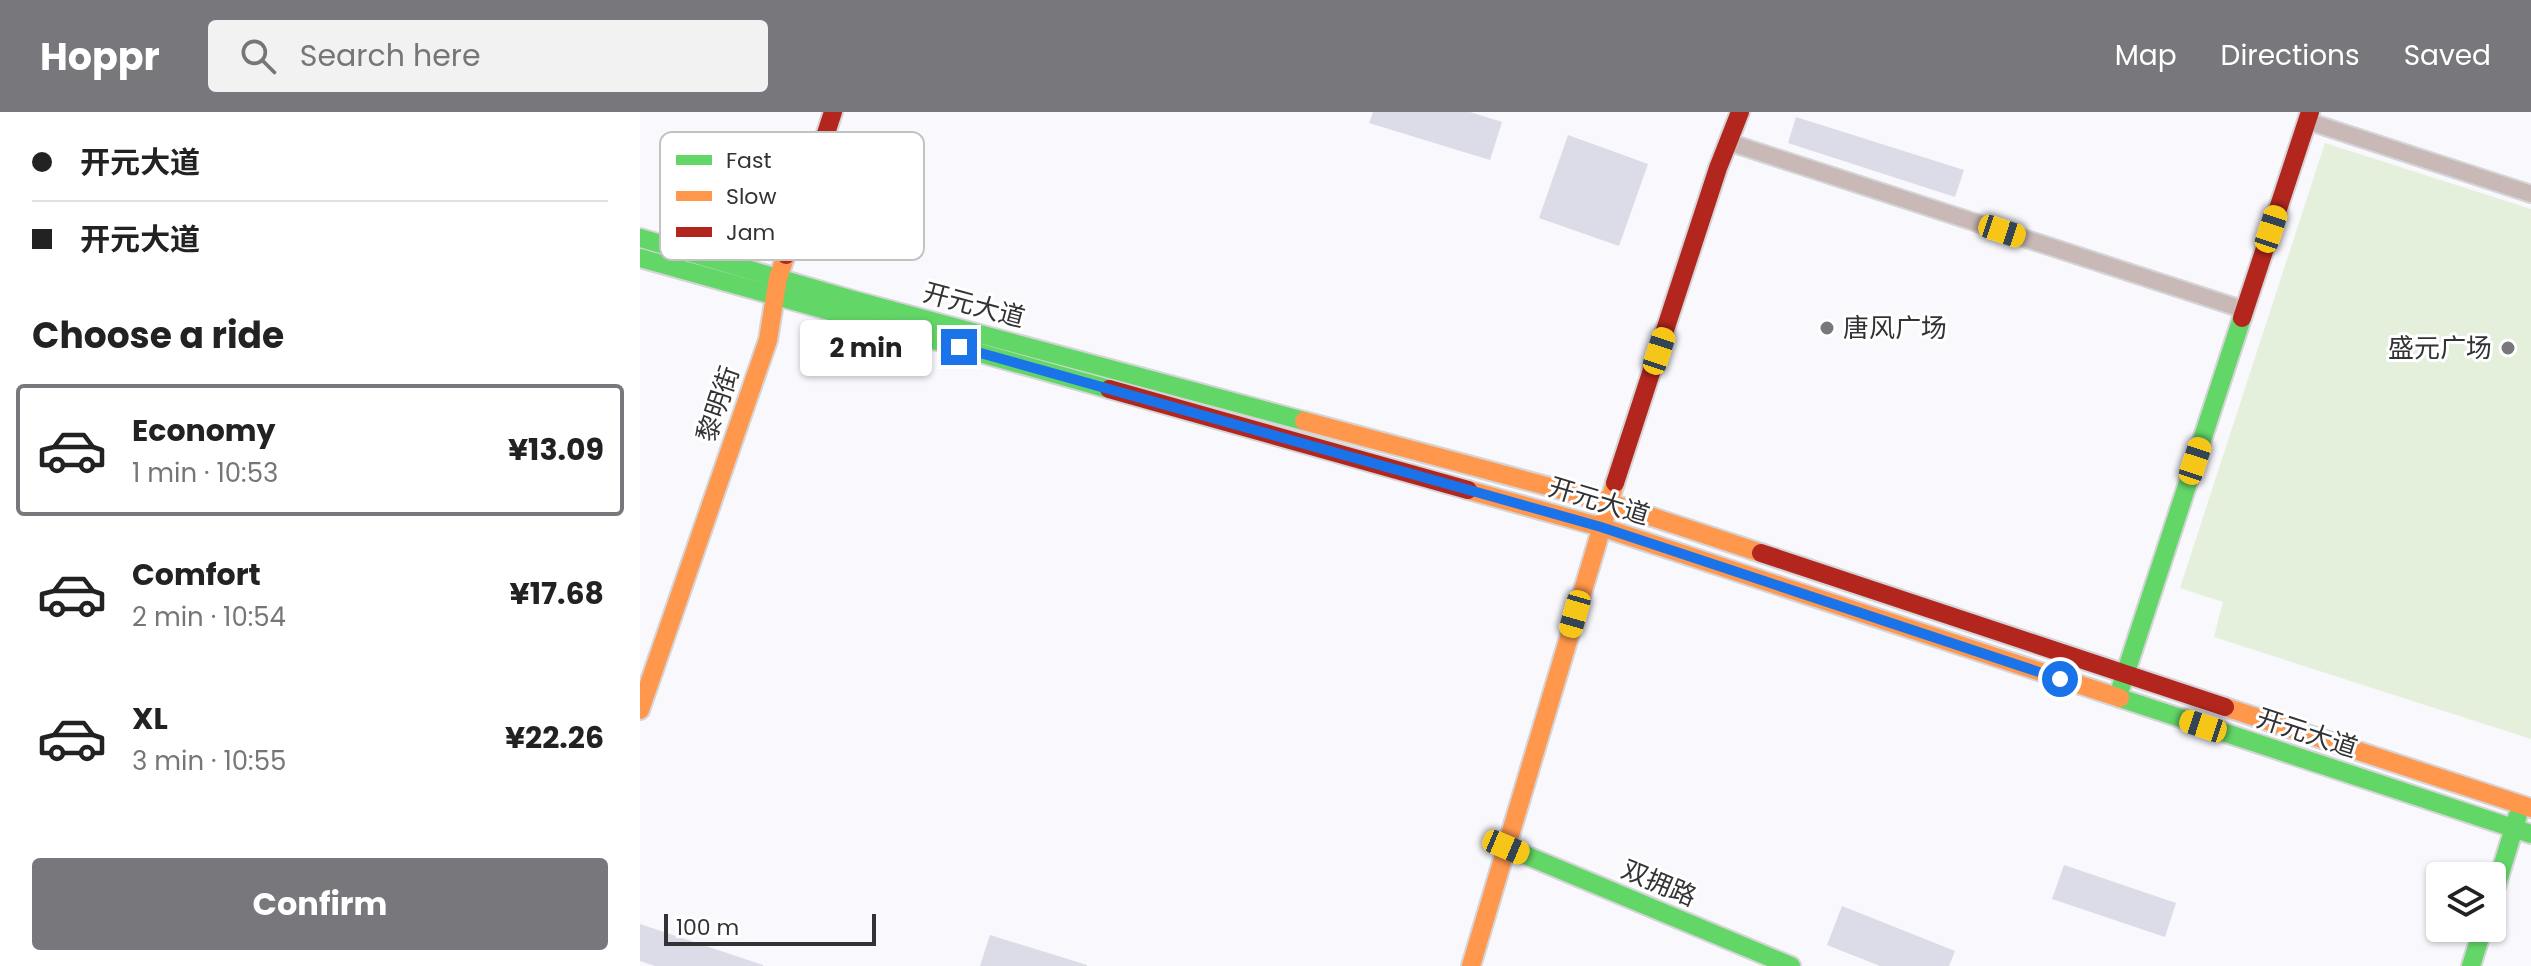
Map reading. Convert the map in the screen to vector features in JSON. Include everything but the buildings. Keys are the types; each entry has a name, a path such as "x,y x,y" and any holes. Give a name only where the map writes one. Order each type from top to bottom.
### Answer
{"main road":[{"name":"黎明街","path":"827,132 833,112"},
{"path":"1471,966 1601,527 1740,112"},
{"path":"2118,698 2308,117"},
{"name":"开元大道","path":"640,238 660,245"},
{"name":"开元大道","path":"640,258 777,287 1610,503 2526,806"},
{"name":"开元大道","path":"702,260 777,287 1601,527 2523,831"},
{"name":"黎明街","path":"640,710 768,340 777,287 786,260"},
{"path":"2506,869 2523,831 2526,806"},
{"name":"双拥路","path":"1506,847 1791,966"},
{"path":"2471,966 2479,942"}],"street":[{"path":"2308,117 2531,194"},
{"path":"1728,142 2245,310"}],"green space":[{"path":"2325,143 2531,209 2531,739 2214,637 2223,602 2180,588"}],"traffic: fast":[{"path":"640,238 660,244"},
{"path":"640,258 1109,389"},
{"path":"716,260 1304,421"},
{"path":"2121,687 2242,318"},
{"path":"2120,698 2531,834"},
{"path":"2504,862 2518,815"},
{"path":"1506,847 1791,966"},
{"path":"2471,966 2479,942"}],"traffic: slow":[{"path":"640,710 768,340 778,278 784,260"},
{"path":"1304,421 1610,503 1761,553"},
{"path":"1471,966 1615,483"},
{"path":"1468,490 1601,527 2120,698"},
{"path":"2225,707 2531,808"}],"traffic: jam":[{"path":"826,132 833,112"},
{"path":"1615,483 1718,168 1740,112"},
{"path":"2242,318 2310,112"},
{"path":"1109,389 1468,490"},
{"path":"1761,553 2225,707"}],"place":[{"name":"唐风广场","path":"1827,328"},
{"name":"盛元广场","path":"2508,348"}],"route":[{"path":"959,347 1601,527 2060,679"}]}
